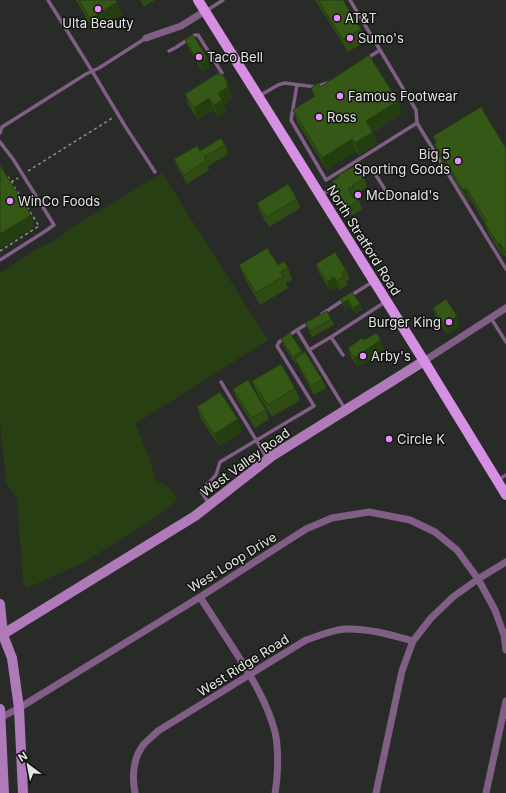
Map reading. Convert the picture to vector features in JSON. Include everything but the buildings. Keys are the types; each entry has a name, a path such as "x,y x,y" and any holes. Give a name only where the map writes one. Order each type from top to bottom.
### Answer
{"main road":[{"name":"North Stratford Road","path":"198,0 387,301 506,495"},
{"name":"West Valley Road","path":"1,638 195,516 268,459 424,361"},
{"path":"0,604 1,638 12,658 19,708 23,793"},
{"path":"0,709 4,793"}],"street":[{"path":"146,38 181,26 205,11"},
{"name":"West Valley Road","path":"424,361 506,308"},
{"name":"West Loop Drive","path":"0,717 19,708 200,597 306,529 332,518 369,512 410,520 435,532 458,550 478,579 495,610 504,635 506,650"},
{"path":"376,793 402,671 413,641 431,618 453,597 478,579 506,562"},
{"path":"200,597 250,674 266,705 275,734 278,759 275,793"},
{"name":"West Ridge Road","path":"135,793 133,781 135,761 143,745 158,731 306,640 324,634 344,630 361,629 413,641"},
{"path":"486,793 506,701"}],"lane":[{"path":"48,0 118,115 155,172"},
{"path":"205,11 223,0"},
{"path":"350,0 416,110 417,123 506,269"},
{"path":"168,50 175,48 195,35 198,35 222,73 214,82"},
{"path":"0,133 2,127 146,38"},
{"path":"363,61 380,50"},
{"path":"259,96 278,85 285,83 316,87 332,79"},
{"path":"297,85 291,120 326,180 417,123"},
{"path":"0,142 54,225 0,260"},
{"path":"354,175 372,169 391,199"},
{"path":"321,195 343,182"},
{"path":"209,504 201,491 216,476 220,462 256,439 314,406 277,346 279,342 374,281"},
{"path":"310,350 387,301"},
{"path":"491,318 506,342"},
{"path":"297,330 345,410"},
{"path":"331,337 343,355"},
{"path":"221,382 268,459"},
{"path":"497,480 506,475"}],"path":[{"path":"11,182 118,115"},
{"path":"0,251 39,226 7,176"}],"green space":[{"path":"162,173 268,340 135,424 149,456 156,481 170,488 178,500 145,524 83,563 27,588 23,581 17,499 6,482 0,422 0,273 37,249 56,240 69,229"}],"place":[{"name":"Ulta Beauty","path":"98,9"},
{"name":"AT&T","path":"337,18"},
{"name":"Sumo's","path":"350,38"},
{"name":"Taco Bell","path":"199,57"},
{"name":"Famous Footwear","path":"340,96"},
{"name":"Ross","path":"319,117"},
{"name":"Big 5 Sporting Goods","path":"458,161"},
{"name":"McDonald's","path":"358,195"},
{"name":"WinCo Foods","path":"10,201"},
{"name":"Burger King","path":"449,322"},
{"name":"Arby's","path":"363,356"},
{"name":"Circle K","path":"389,439"}]}
